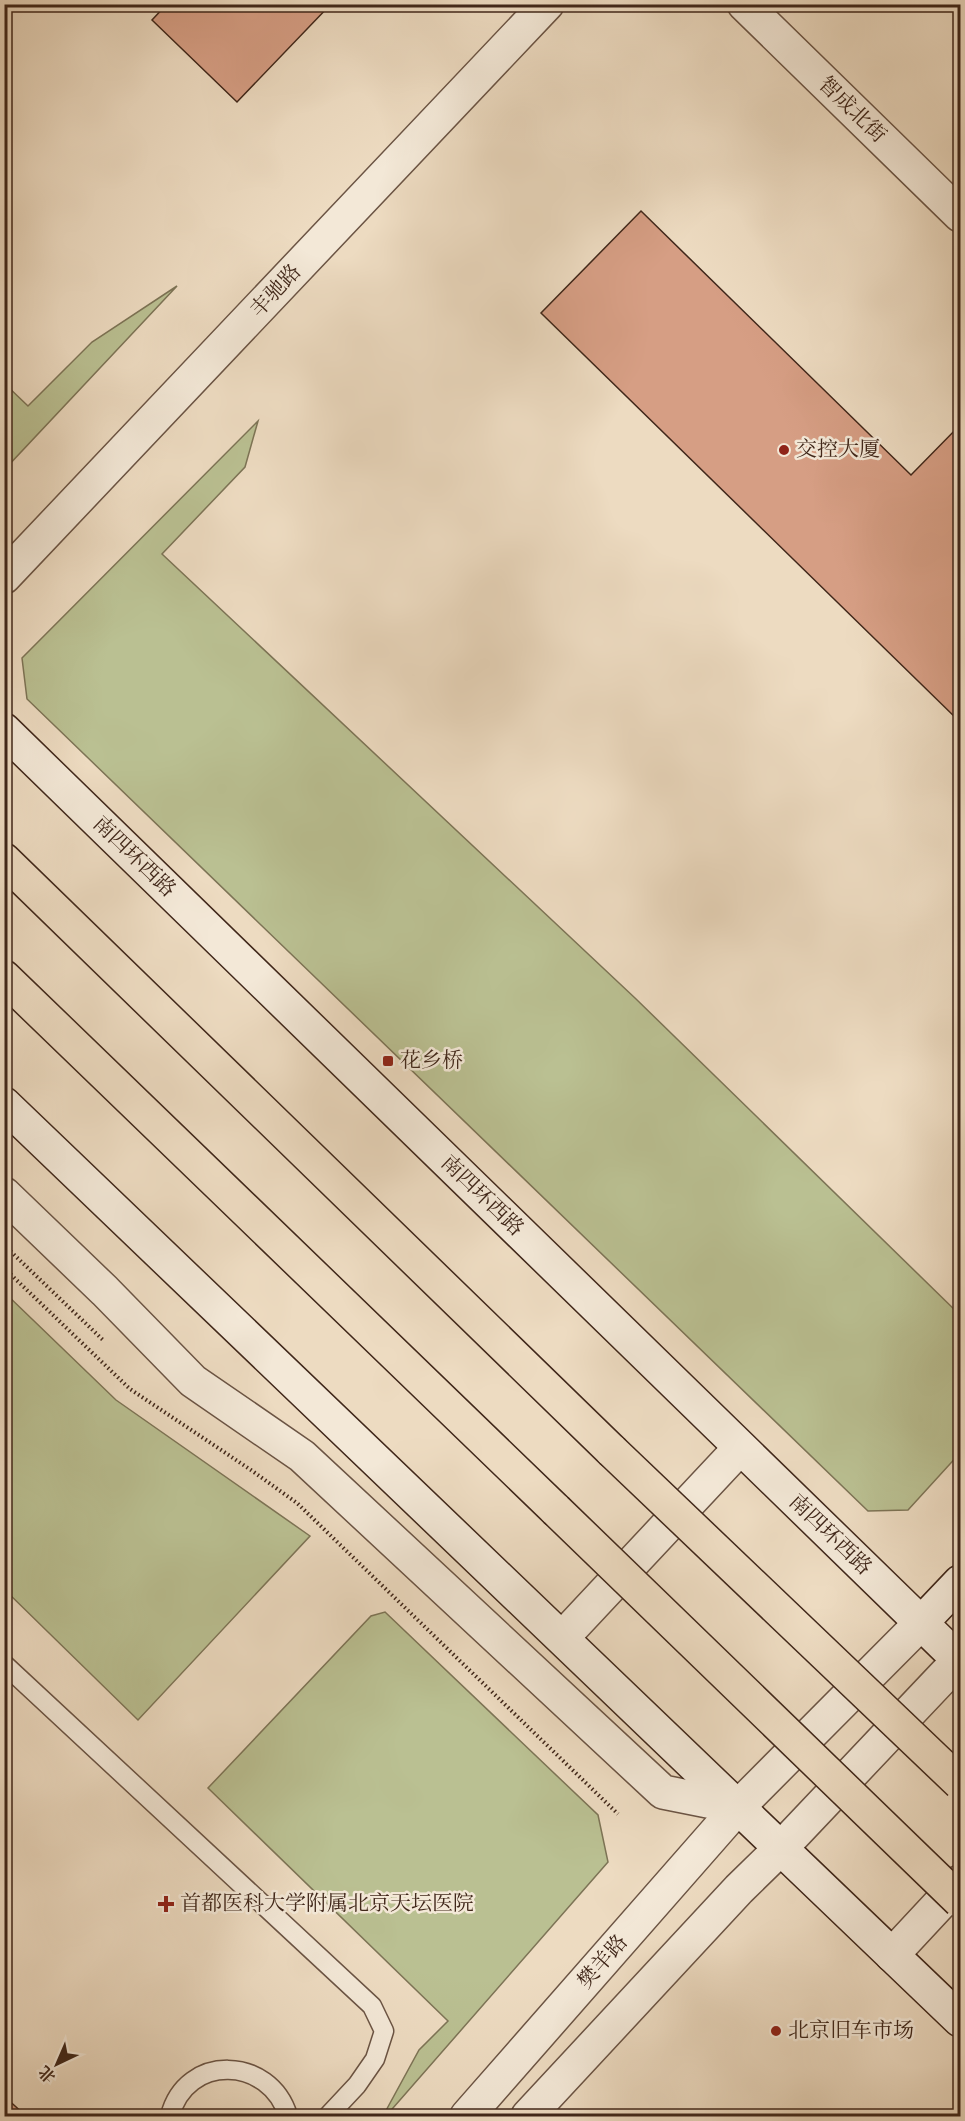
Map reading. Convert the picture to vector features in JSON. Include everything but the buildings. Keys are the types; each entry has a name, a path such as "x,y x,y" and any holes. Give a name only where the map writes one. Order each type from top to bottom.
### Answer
{"highway":[{"path":"4,860 612,1452 960,1783"},
{"path":"4,977 960,1901"}],"street":[{"name":"丰驰路","path":"4,577 547,4"},
{"name":"智成北街","path":"744,4 960,215"},
{"name":"南四环西路","path":"4,730 960,1660"},
{"path":"4,1104 563,1637 960,2020"},
{"path":"4,1194 105,1291 193,1381 302,1456 663,1792 738,1807"},
{"path":"563,1637 740,1448"},
{"path":"921,1623 960,1582"},
{"name":"樊羊路","path":"467,2116 738,1807 921,1623"},
{"path":"528,2116 739,1889 960,1660"},
{"path":"892,1955 960,1882"}],"lane":[{"path":"4,1664 372,2006 384,2031 375,2059 357,2085 328,2116"},
{"path":"171,2116 173,2105 185,2088 200,2076 219,2070 238,2070 256,2076 272,2087 284,2103 288,2116"}],"path":[{"path":"4,1268 130,1389 297,1503 618,1814"}],"green space":[{"path":"177,286 5,469 5,384 28,406 92,342"},
{"path":"258,421 245,467 162,554 635,998 960,1315 960,1453 908,1510 868,1511 27,699 22,658"},
{"path":"5,1293 116,1400 310,1536 138,1720 5,1590"},
{"path":"385,1612 598,1815 608,1862 386,2116 383,2116 419,2050 448,2021 208,1788 371,1616"}],"place":[{"name":"交控大厦","path":"784,450"},
{"name":"花乡桥","path":"388,1061"},
{"name":"首都医科大学附属北京天坛医院","path":"166,1904"},
{"name":"北京旧车市场","path":"776,2031"}]}
